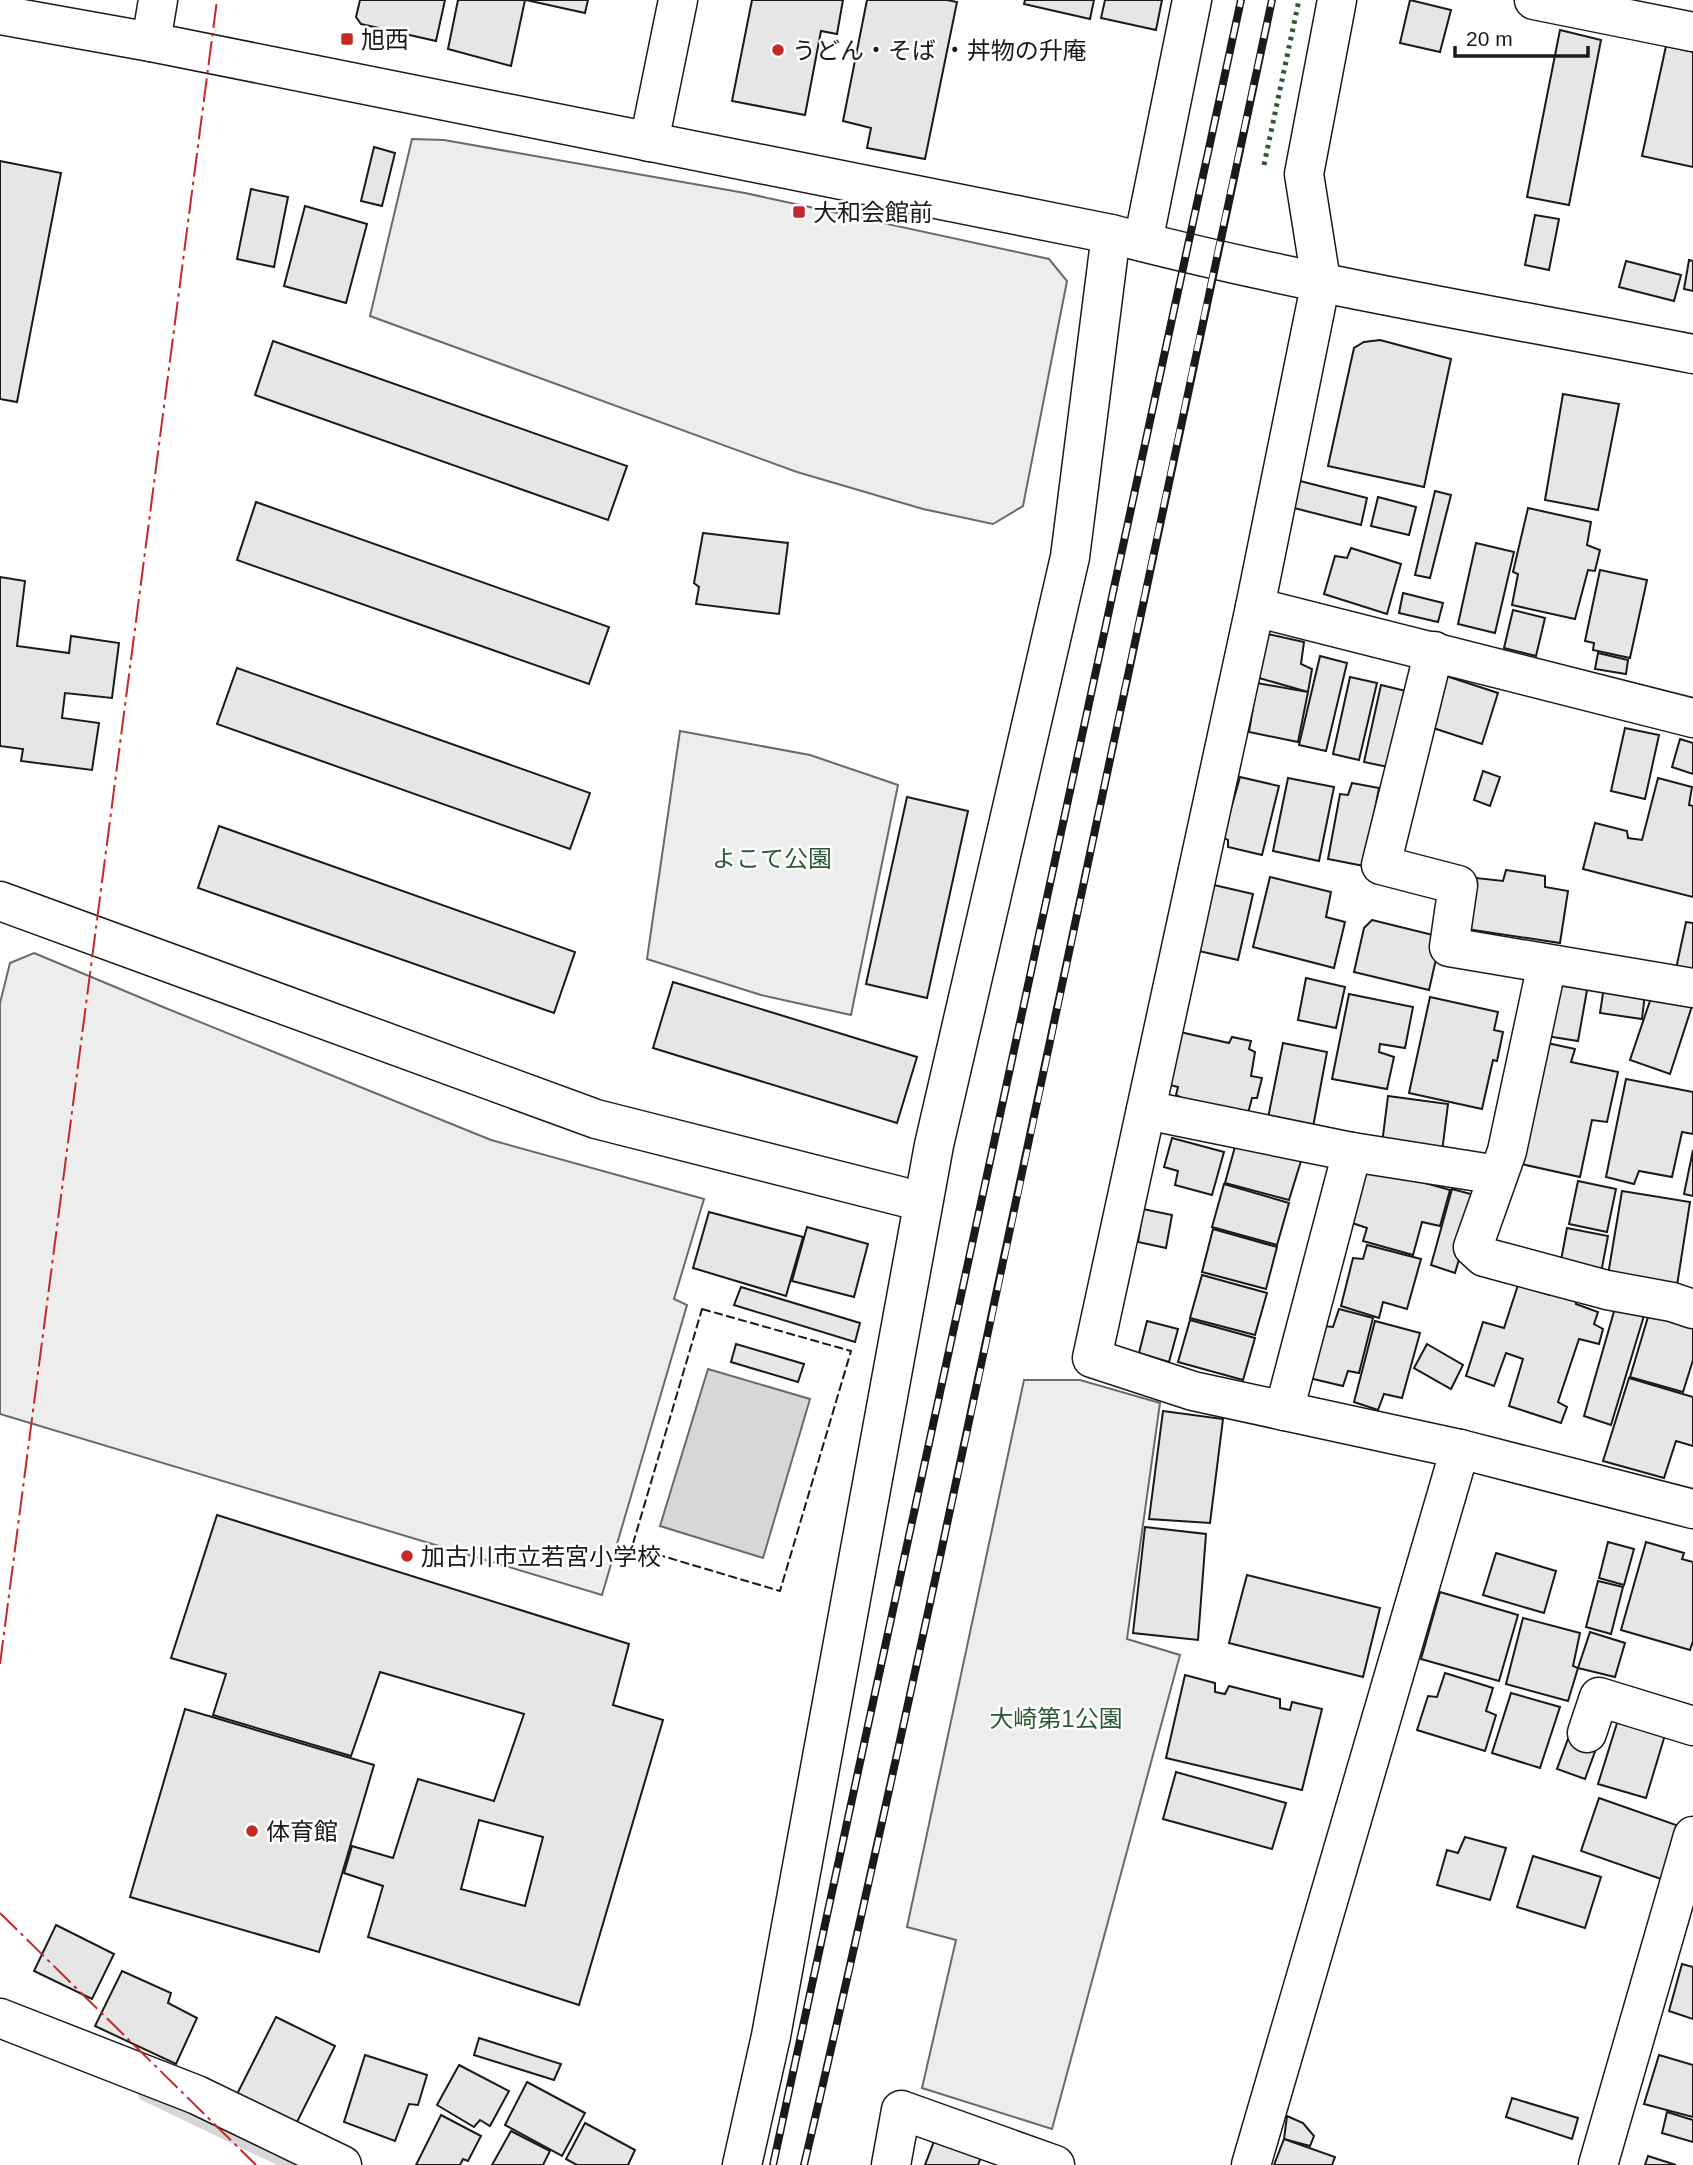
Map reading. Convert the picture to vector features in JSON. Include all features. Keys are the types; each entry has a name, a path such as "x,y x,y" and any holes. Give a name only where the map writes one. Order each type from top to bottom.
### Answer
{"street":[{"path":"150,43 158,0"},
{"path":"649,142 678,0"},
{"path":"742,2165 771,2036 937,1132 1070,557 1127,238 1192,0"},
{"path":"1337,0 1304,174 1321,281 1255,607 1092,1358 1193,1391 1460,1449 1693,1509"},
{"path":"1534,0 1693,32"},
{"path":"0,15 649,142 1127,238 1321,281 1693,354"},
{"path":"1255,607 1693,718"},
{"path":"1434,651 1381,865 1458,885 1449,947 1693,988"},
{"path":"0,901 596,1119 923,1202"},
{"path":"1547,964 1507,1151 1473,1247 1484,1257 1607,1290 1672,1302 1693,1309"},
{"path":"1146,1111 1352,1152 1498,1175"},
{"path":"1284,1411 1352,1152"},
{"path":"1251,2165 1460,1449"},
{"path":"1587,1733 1599,1697 1693,1726"},
{"path":"1598,2165 1693,1836"},
{"path":"0,2018 197,2095 342,2165"},
{"path":"891,2165 901,2110 1055,2165"}],"shaded area":[{"path":"412,139 444,140 745,193 1049,259 1067,281 1023,506 993,524 923,509 797,472 370,316"},
{"name":"よこて公園","path":"680,731 810,755 898,785 851,1015 761,995 647,959"},
{"path":"34,953 491,1140 704,1199 674,1299 687,1305 602,1595 0,1414 0,1003 10,963"},
{"path":"708,1369 810,1399 763,1558 660,1526"},
{"name":"大崎第1公園","path":"1024,1380 1080,1380 1160,1403 1127,1639 1180,1655 1052,2129 922,2088 956,1940 907,1927"}],"building":[{"path":"360,0 445,0 436,41 361,24 356,17"},
{"path":"458,0 525,0 511,66 448,49"},
{"path":"526,0 588,0 585,13"},
{"path":"752,0 843,0 837,34 821,31 805,115 732,101"},
{"path":"867,0 957,2 925,159 867,148 871,128 843,121"},
{"path":"1025,0 1094,0 1090,19 1024,4"},
{"path":"1105,0 1162,0 1156,30 1101,18"},
{"path":"1410,0 1451,10 1440,52 1400,43"},
{"path":"1560,30 1601,40 1569,205 1527,197"},
{"path":"1666,46 1693,52 1693,167 1642,156"},
{"path":"374,147 395,153 382,206 361,201"},
{"path":"0,161 61,173 17,402 0,399"},
{"path":"251,189 288,197 274,267 237,259"},
{"path":"305,206 367,224 346,303 284,286"},
{"path":"1535,215 1559,219 1549,270 1525,265"},
{"path":"1689,260 1693,261 1693,291 1684,289"},
{"path":"1626,261 1681,275 1674,301 1619,287"},
{"path":"1380,340 1451,359 1424,487 1328,466 1354,348 1364,342"},
{"path":"273,341 627,466 608,520 255,395"},
{"path":"1563,394 1619,404 1598,510 1545,500"},
{"path":"1300,481 1367,498 1361,525 1294,508"},
{"path":"1435,491 1451,495 1430,578 1415,575"},
{"path":"1378,497 1416,507 1409,535 1371,526"},
{"path":"256,502 609,627 589,684 237,560"},
{"path":"1528,508 1591,522 1587,545 1600,550 1595,571 1588,570 1575,619 1512,605 1518,574 1513,572"},
{"path":"703,533 788,543 779,614 696,604 699,587 694,583"},
{"path":"1476,543 1514,552 1495,633 1458,624"},
{"path":"1351,548 1401,564 1387,614 1324,594 1335,556 1347,558"},
{"path":"1600,570 1647,580 1630,658 1593,650 1594,643 1585,641"},
{"path":"0,577 25,581 17,646 69,653 71,636 119,643 112,698 65,693 62,718 99,723 92,770 21,761 23,749 0,746"},
{"path":"1403,593 1443,603 1438,622 1399,613"},
{"path":"1513,610 1545,618 1536,656 1504,648"},
{"path":"1268,634 1304,642 1301,664 1312,669 1308,692 1259,678"},
{"path":"1598,653 1628,660 1626,674 1595,669"},
{"path":"1320,656 1347,663 1326,751 1299,745"},
{"path":"237,668 590,793 570,849 217,724"},
{"path":"1440,674 1498,693 1482,744 1424,725"},
{"path":"1350,677 1377,683 1359,760 1333,754"},
{"path":"1257,683 1308,692 1298,742 1249,732"},
{"path":"1381,685 1410,692 1393,768 1364,762"},
{"path":"1625,728 1659,735 1645,799 1611,791"},
{"path":"1680,739 1693,743 1693,774 1672,767"},
{"path":"1483,771 1500,777 1490,806 1474,800"},
{"path":"1240,777 1279,786 1262,855 1228,847 1228,840 1223,837"},
{"path":"1288,778 1334,787 1319,861 1273,851"},
{"path":"1658,778 1692,787 1689,805 1693,806 1693,897 1583,869 1595,823 1627,831 1628,838 1642,840"},
{"path":"1352,783 1379,788 1364,866 1328,859 1340,794 1348,795"},
{"path":"907,797 968,811 927,998 866,984"},
{"path":"219,826 575,952 554,1013 198,888"},
{"path":"1506,870 1545,876 1545,887 1568,891 1560,943 1460,928 1467,877 1503,881"},
{"path":"1270,877 1331,892 1326,917 1345,922 1334,968 1253,947"},
{"path":"1214,885 1253,894 1238,960 1199,951"},
{"path":"1372,920 1441,937 1429,990 1354,972 1364,928"},
{"path":"1686,922 1693,923 1693,972 1676,969"},
{"path":"1551,972 1589,979 1578,1041 1540,1035"},
{"path":"1306,978 1345,987 1336,1028 1298,1020"},
{"path":"1605,980 1646,985 1642,1019 1600,1013"},
{"path":"673,982 917,1057 897,1123 653,1048"},
{"path":"1655,986 1693,1003 1670,1074 1630,1060"},
{"path":"1349,994 1413,1007 1405,1048 1380,1044 1379,1052 1394,1057 1387,1089 1332,1079"},
{"path":"1430,997 1498,1012 1494,1030 1503,1032 1497,1061 1493,1060 1482,1109 1409,1093"},
{"path":"1180,1032 1229,1043 1232,1037 1251,1041 1249,1049 1255,1052 1251,1076 1262,1078 1257,1098 1252,1098 1247,1117 1197,1106 1176,1095 1178,1087 1170,1085"},
{"path":"1538,1041 1575,1049 1571,1062 1618,1072 1607,1122 1592,1120 1580,1177 1512,1162"},
{"path":"1283,1043 1327,1052 1313,1127 1268,1118"},
{"path":"1626,1079 1693,1092 1693,1134 1682,1132 1672,1177 1639,1171 1634,1184 1606,1177"},
{"path":"1388,1096 1448,1104 1442,1152 1382,1144"},
{"path":"1172,1138 1224,1152 1212,1195 1175,1185 1178,1171 1164,1167"},
{"path":"1236,1143 1301,1161 1289,1200 1225,1183"},
{"path":"1693,1150 1693,1196 1684,1194"},
{"path":"1365,1166 1450,1190 1440,1226 1422,1222 1413,1255 1363,1241 1367,1228 1349,1222"},
{"path":"1578,1181 1616,1189 1607,1232 1569,1224"},
{"path":"1224,1184 1289,1203 1277,1245 1212,1227"},
{"path":"1452,1189 1478,1196 1455,1273 1431,1265"},
{"path":"1622,1191 1690,1202 1676,1292 1607,1281"},
{"path":"1143,1209 1172,1215 1166,1248 1138,1242"},
{"path":"709,1212 803,1237 786,1296 693,1268"},
{"path":"807,1227 868,1244 854,1297 792,1281"},
{"path":"1567,1228 1608,1236 1601,1273 1560,1266"},
{"path":"1213,1229 1277,1247 1266,1289 1202,1272"},
{"path":"1367,1245 1421,1259 1407,1309 1383,1302 1379,1318 1341,1306 1353,1258 1363,1259"},
{"path":"1202,1275 1267,1293 1255,1335 1190,1318"},
{"path":"1518,1285 1550,1295 1554,1289 1577,1296 1576,1304 1598,1312 1594,1324 1603,1329 1599,1344 1579,1339 1558,1402 1567,1407 1561,1423 1509,1406 1523,1359 1506,1353 1494,1386 1466,1376 1483,1322 1504,1328"},
{"path":"741,1287 860,1323 855,1342 734,1305"},
{"path":"1617,1301 1646,1309 1611,1425 1584,1416"},
{"path":"1651,1307 1693,1319 1693,1360 1683,1392 1630,1377"},
{"path":"1339,1309 1373,1318 1359,1373 1348,1371 1343,1386 1309,1378 1323,1326 1333,1327"},
{"path":"1190,1320 1255,1338 1243,1380 1178,1362"},
{"path":"1147,1321 1178,1329 1169,1362 1139,1353"},
{"path":"1375,1321 1420,1333 1402,1398 1384,1394 1378,1410 1354,1402"},
{"path":"736,1344 804,1364 798,1382 731,1362"},
{"path":"1427,1344 1463,1365 1451,1389 1414,1368"},
{"path":"1629,1378 1693,1397 1693,1446 1676,1441 1664,1478 1603,1461"},
{"path":"1163,1411 1223,1419 1210,1523 1149,1519"},
{"path":"217,1515 629,1644 613,1705 663,1720 579,2005 368,1937 383,1886 344,1873 352,1846 393,1858 418,1779 494,1801 524,1714 380,1672 351,1756 213,1715 226,1674 171,1658","holes":["479,1820 543,1837 525,1906 461,1889"]},
{"path":"1145,1527 1206,1534 1198,1640 1133,1633"},
{"path":"1608,1542 1634,1549 1624,1585 1599,1578"},
{"path":"1646,1542 1684,1553 1682,1559 1693,1562 1693,1641 1690,1650 1621,1630"},
{"path":"1496,1553 1556,1571 1544,1613 1483,1595"},
{"path":"1247,1575 1380,1608 1363,1677 1229,1643"},
{"path":"1598,1581 1623,1587 1611,1634 1586,1627"},
{"path":"1440,1592 1518,1615 1499,1681 1421,1659"},
{"path":"1523,1618 1580,1633 1573,1666 1578,1668 1568,1701 1506,1684"},
{"path":"1590,1632 1625,1643 1615,1677 1578,1668"},
{"path":"1445,1673 1493,1688 1486,1711 1496,1715 1485,1751 1417,1730 1428,1696 1437,1697"},
{"path":"1185,1675 1215,1683 1215,1692 1225,1694 1229,1686 1280,1699 1280,1708 1290,1710 1292,1702 1322,1709 1302,1790 1166,1758"},
{"path":"1511,1693 1560,1707 1540,1768 1492,1753"},
{"name":"体育館","path":"185,1709 374,1765 319,1952 130,1897"},
{"path":"1618,1720 1665,1735 1646,1798 1598,1784"},
{"path":"1569,1736 1597,1746 1585,1779 1557,1769"},
{"path":"1176,1772 1286,1803 1272,1849 1163,1819"},
{"path":"1599,1798 1679,1826 1661,1879 1581,1851"},
{"path":"1465,1837 1506,1848 1490,1900 1437,1885 1447,1850 1458,1853"},
{"path":"1533,1856 1601,1877 1585,1928 1517,1907"},
{"path":"56,1925 114,1954 92,1999 34,1971"},
{"path":"1682,1964 1693,1967 1693,2019 1669,2011"},
{"path":"122,1971 171,1993 168,2003 197,2018 176,2064 95,2026"},
{"path":"276,2017 335,2046 292,2132 233,2102"},
{"path":"479,2038 561,2064 554,2080 474,2055"},
{"path":"365,2055 427,2075 418,2105 409,2104 395,2141 344,2122"},
{"path":"1659,2055 1693,2065 1693,2117 1644,2104"},
{"path":"459,2065 509,2091 490,2126 480,2120 474,2127 437,2105"},
{"path":"527,2082 585,2113 562,2156 505,2125"},
{"path":"1512,2098 1578,2118 1572,2139 1506,2117"},
{"path":"1667,2112 1693,2120 1693,2142 1662,2133"},
{"path":"441,2115 481,2136 468,2161 463,2159 460,2165 416,2165"},
{"path":"1287,2116 1303,2123 1314,2136 1310,2146 1284,2139"},
{"path":"585,2123 635,2150 628,2165 577,2165 566,2159"},
{"path":"511,2131 550,2151 543,2165 492,2165"},
{"path":"936,2136 982,2154 978,2165 925,2165"},
{"path":"1284,2139 1335,2157 1332,2165 1274,2165"},
{"path":"1648,2156 1676,2165 1645,2165"}],"waterway":[{"path":"145,2094 293,2165"}],"railway":[{"path":"773,2165 1241,0"},
{"path":"804,2165 940,1557 1272,0"}],"hedge":[{"path":"1264,165 1299,0"}],"fence":[{"path":"702,1309 851,1351 780,1591 632,1547 702,1309"}],"power":[{"path":"0,1664 217,0"},
{"path":"0,1913 256,2165"}],"place":[{"name":"旭西","path":"347,39"},
{"name":"うどん・そば ・丼物の升庵","path":"778,50"},
{"name":"大和会館前","path":"799,212"},
{"name":"加古川市立若宮小学校","path":"407,1556"},
{"name":"体育館","path":"252,1831"}]}
